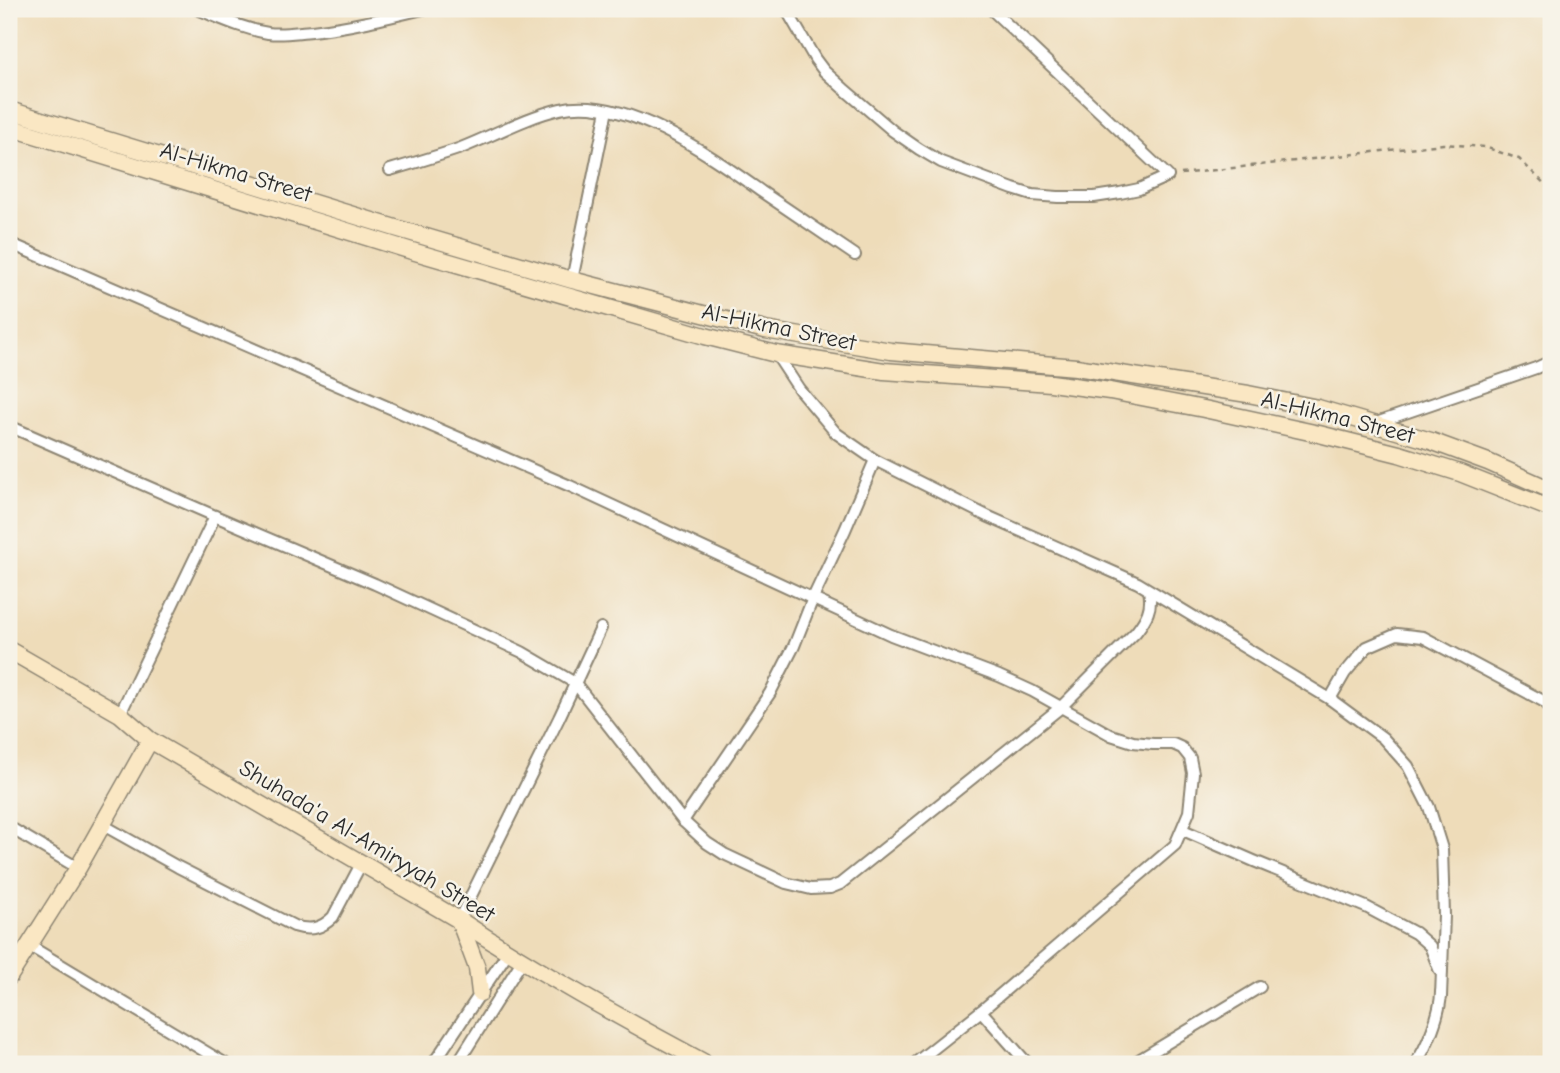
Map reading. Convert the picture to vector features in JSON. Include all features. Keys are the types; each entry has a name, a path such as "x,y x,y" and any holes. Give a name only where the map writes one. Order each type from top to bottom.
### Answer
{"street":[{"path":"197,9 240,26 270,33 289,33 377,21 423,9"},
{"path":"786,9 824,71 893,131 941,162 1013,189 1058,197 1094,197 1120,193 1139,189 1168,176 991,9"},
{"path":"390,170 460,148 560,109 583,106 607,110 647,122 680,138 855,255"},
{"name":"Al-Hikma Street","path":"9,110 572,280 765,330 891,351 1076,367 1173,381 1318,408 1431,441 1488,462 1551,490"},
{"path":"572,280 607,110"},
{"name":"Al-Hikma Street","path":"9,127 412,251 776,354 884,371 1051,383 1204,409 1399,454 1461,473 1551,509"},
{"path":"9,243 570,486 891,635 999,676 1032,691 1111,735 1143,743 1173,744 1187,752 1193,773 1189,812 1175,845 981,1011 914,1064"},
{"path":"776,354 799,389 836,433 875,460 988,516 1138,583 1330,699 1383,738 1408,766 1429,807 1442,849 1444,915 1441,997 1433,1026 1415,1064"},
{"path":"1373,424 1551,361"},
{"path":"9,426 375,584 522,652 575,683 683,821 707,843 724,854 786,883 811,889 830,888 840,884 1060,708 1136,632 1151,603 1149,591"},
{"path":"683,821 770,693 794,646 875,460"},
{"path":"120,714 215,516"},
{"path":"480,993 477,968 459,920 601,628"},
{"path":"1330,699 1345,673 1367,647 1397,634 1423,637 1549,704"},
{"name":"Shuhada'a Al-Amiryyah Street","path":"9,649 120,714 150,740 459,920 522,961 701,1063"},
{"path":"9,977 78,868 150,740"},
{"path":"103,825 178,867 305,930 317,928 333,917 361,864"},
{"path":"9,827 78,868"},
{"path":"1183,830 1366,907 1415,933 1430,946 1439,966 1441,997"},
{"path":"28,945 226,1064"},
{"path":"433,1064 508,952"},
{"path":"457,1064 522,961"},
{"path":"1132,1064 1260,987"},
{"path":"981,1011 1028,1064"}],"path":[{"path":"1168,176 1443,144 1485,146 1519,159 1551,190"}]}
